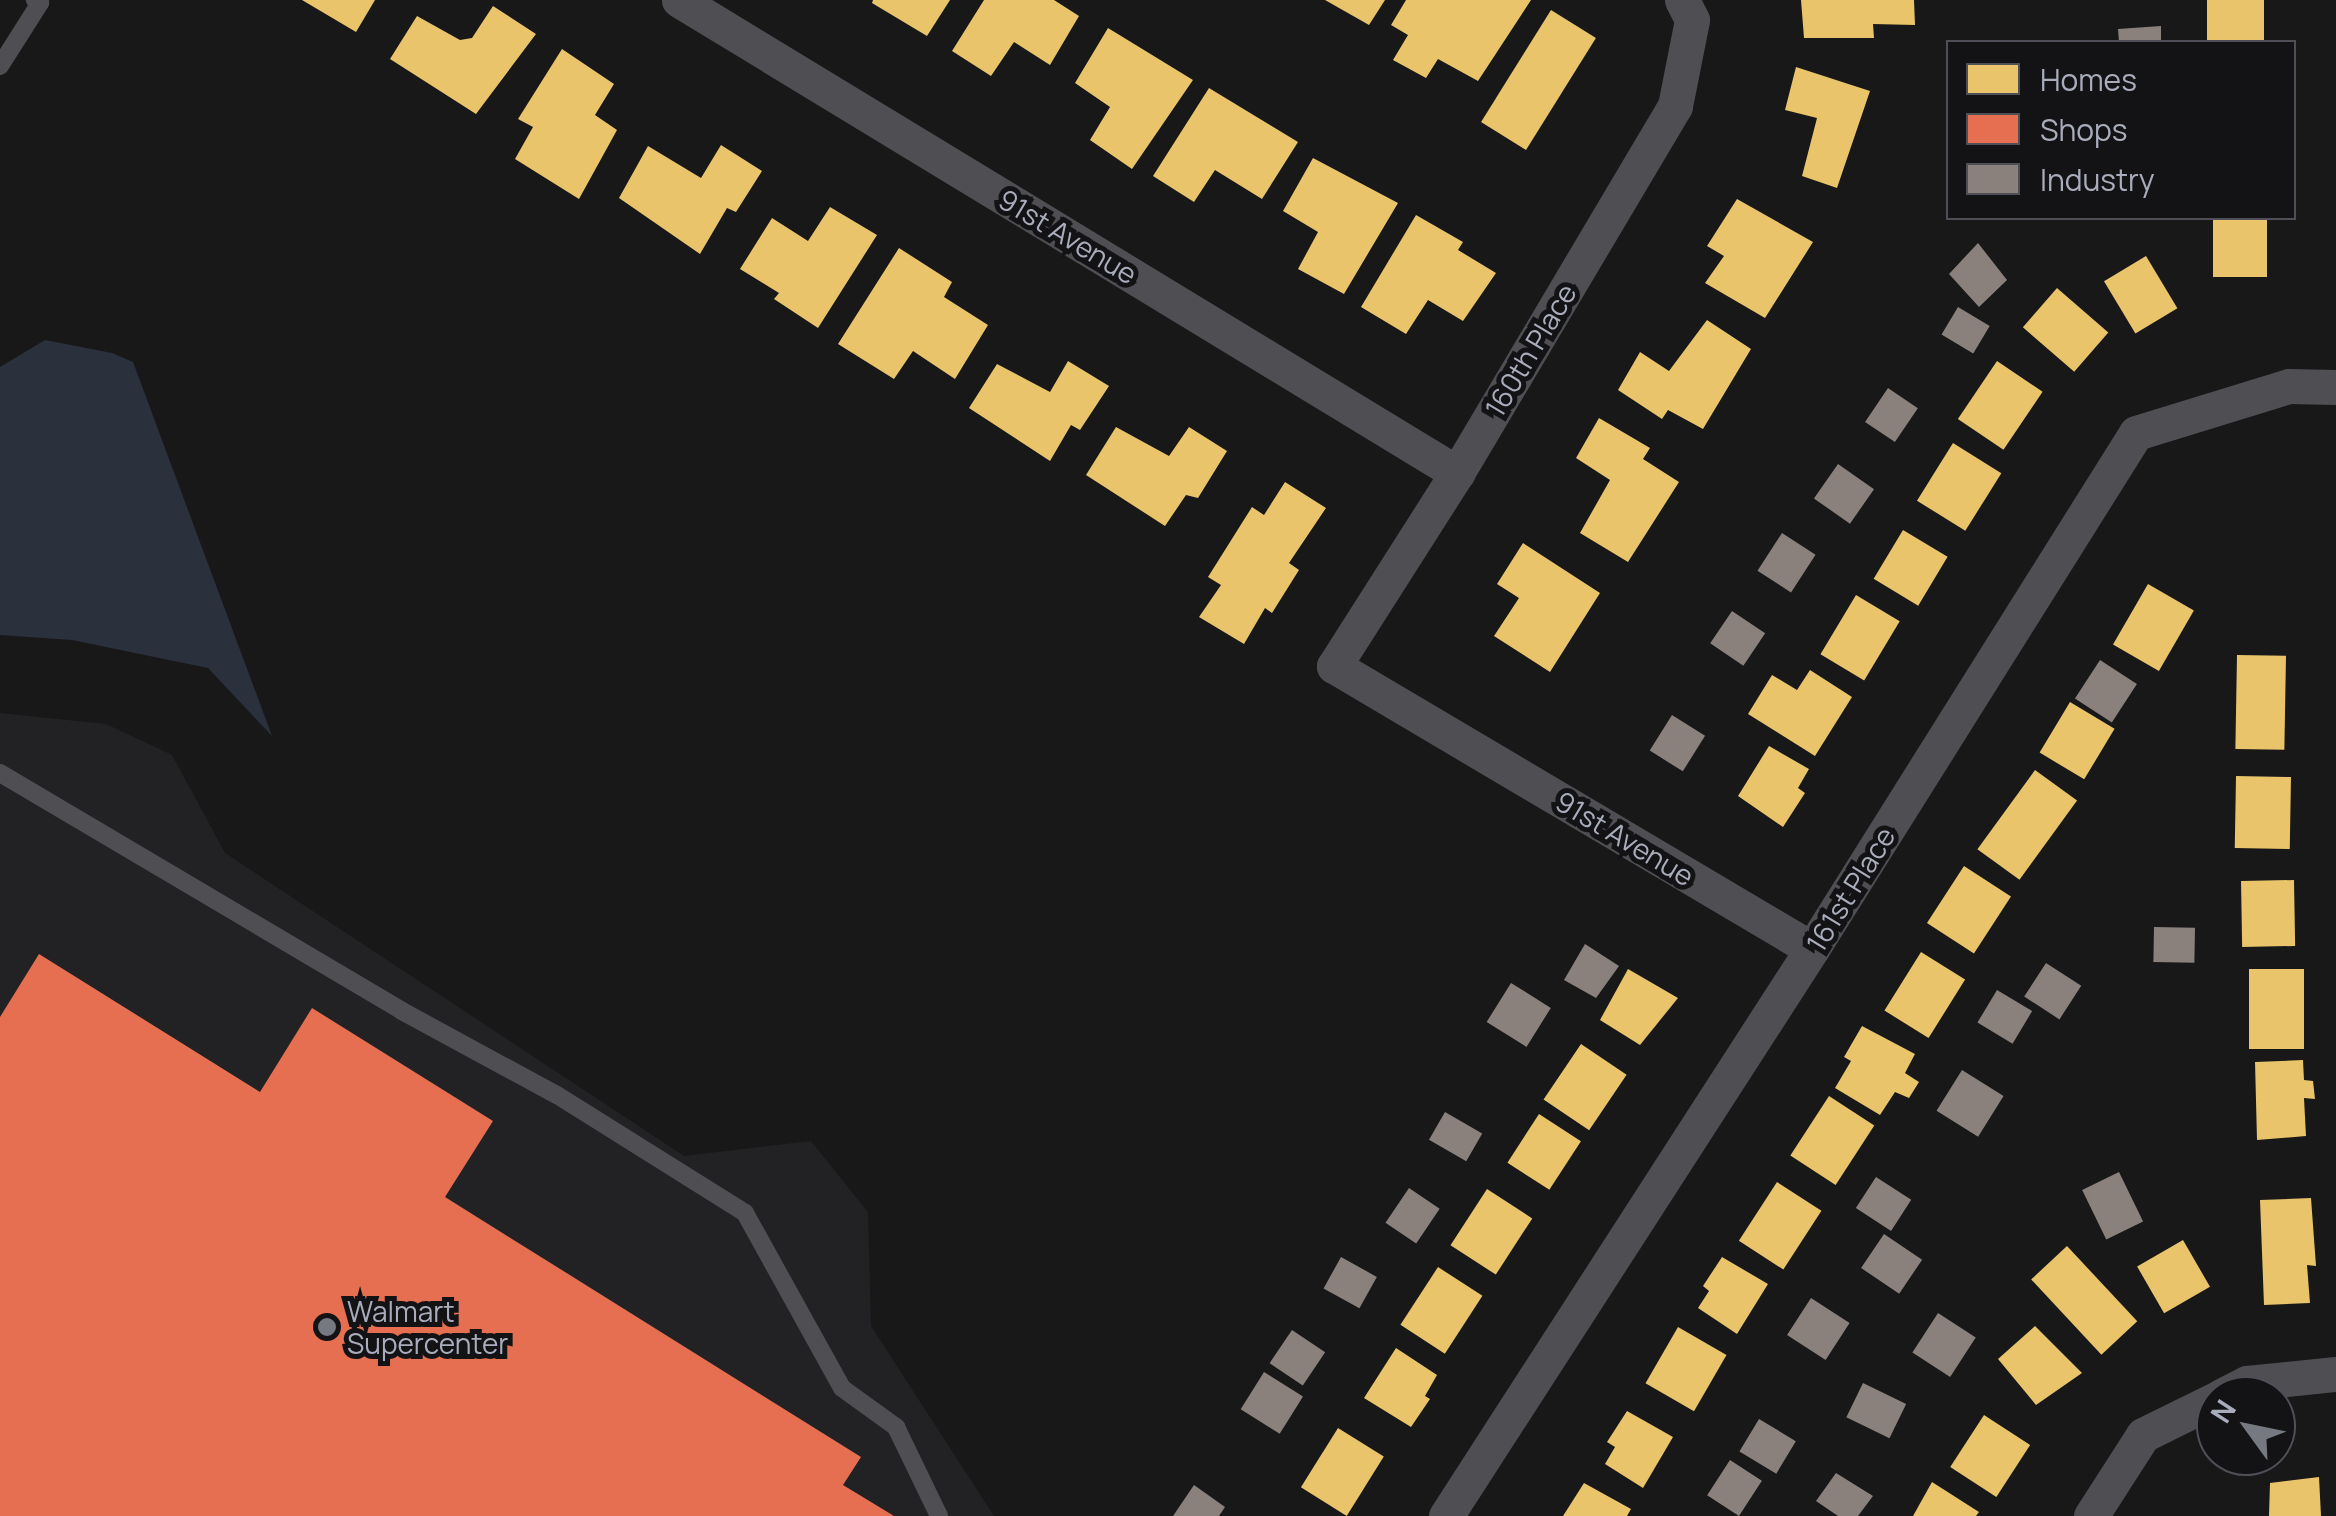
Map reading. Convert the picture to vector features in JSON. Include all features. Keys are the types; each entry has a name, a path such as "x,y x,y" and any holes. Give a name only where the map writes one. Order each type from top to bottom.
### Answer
{"street":[{"name":"91st Avenue","path":"679,0 1457,473"},
{"name":"160th Place","path":"1334,666 1457,473 1675,106 1688,10"},
{"name":"161st Place","path":"1446,1516 1812,949 2136,434 2288,386 2336,387"},
{"name":"91st Avenue","path":"1334,666 1812,949"},
{"path":"2296,1378 2336,1374"},
{"path":"2091,1516 2144,1434 2196,1408"}],"lane":[{"path":"0,66 40,3 35,0"},
{"path":"0,772 402,1011 557,1095 746,1212 842,1388 896,1427 939,1516"}],"shaded area":[{"path":"45,340 112,353 133,362 272,736 208,668 72,640 0,635 0,367"},
{"name":"Walmart Supercenter","path":"0,713 106,724 172,755 225,853 684,1156 811,1141 868,1212 871,1326 994,1516 0,1516"}],"building: Homes":[{"path":"302,0 375,0 356,32"},
{"path":"950,0 927,36 872,3"},
{"path":"984,0 1054,0 1079,16 1050,65 1014,42 991,76 952,51"},
{"path":"1325,0 1385,0 1369,25"},
{"path":"1406,0 1531,0 1478,81 1438,59 1426,78 1393,60 1408,35 1391,25"},
{"path":"1801,0 1914,0 1915,25 1873,24 1874,38 1804,38"},
{"path":"2207,0 2264,0 2264,40 2207,40"},
{"path":"493,6 536,34 476,114 390,59 417,16 460,40 472,38"},
{"path":"1551,10 1596,38 1526,150 1481,122"},
{"path":"1108,28 1193,80 1132,169 1090,140 1110,107 1075,83"},
{"path":"562,49 614,84 595,115 617,130 579,199 515,159 533,127 518,119"},
{"path":"1796,67 1870,91 1837,188 1802,176 1817,118 1785,110"},
{"path":"1209,88 1298,142 1262,199 1215,170 1194,202 1153,176"},
{"path":"721,145 762,171 736,212 727,208 700,254 619,198 648,146 701,178"},
{"path":"1313,158 1398,203 1344,294 1298,269 1318,232 1283,211"},
{"path":"1737,199 1813,242 1765,318 1705,283 1724,256 1707,246"},
{"path":"830,207 877,235 818,328 774,299 779,293 740,269 772,218 808,241"},
{"path":"1416,215 1463,242 1458,250 1496,273 1463,321 1428,300 1406,334 1361,307"},
{"path":"2213,220 2267,220 2267,277 2213,277"},
{"path":"899,248 952,282 944,297 988,325 955,379 913,351 894,379 838,344"},
{"path":"2146,256 2177,308 2135,334 2104,281"},
{"path":"2057,288 2108,333 2074,372 2023,327"},
{"path":"1707,320 1751,349 1703,429 1668,410 1662,419 1618,390 1640,352 1669,371"},
{"path":"1068,361 1109,386 1080,430 1071,425 1050,461 969,408 997,364 1050,392"},
{"path":"1997,361 2043,392 2003,450 1958,419"},
{"path":"1599,418 1650,448 1643,459 1679,482 1628,562 1580,533 1610,480 1576,458"},
{"path":"1116,427 1169,456 1189,427 1227,451 1198,498 1186,495 1165,526 1086,475"},
{"path":"1953,443 2001,473 1965,531 1917,501"},
{"path":"1285,482 1326,508 1289,563 1299,570 1272,613 1265,608 1244,644 1199,617 1221,585 1208,577 1252,507 1264,515"},
{"path":"1903,530 1948,557 1918,606 1874,579"},
{"path":"1523,543 1600,593 1550,672 1494,636 1519,598 1497,584"},
{"path":"2148,584 2194,610 2159,671 2113,645"},
{"path":"1856,595 1900,621 1864,680 1820,654"},
{"path":"2237,655 2286,656 2284,750 2235,749"},
{"path":"1810,670 1852,697 1815,756 1748,714 1772,675 1797,690"},
{"path":"2070,702 2115,729 2084,779 2040,753"},
{"path":"1769,746 1809,769 1798,788 1805,793 1783,827 1738,796"},
{"path":"2035,770 2077,801 2019,880 1977,849"},
{"path":"2236,776 2291,777 2290,849 2235,848"},
{"path":"1964,866 2011,896 1974,954 1927,923"},
{"path":"2294,880 2295,946 2242,947 2241,881"},
{"path":"1921,952 1965,980 1929,1038 1884,1011"},
{"path":"1628,969 1678,998 1640,1045 1600,1020"},
{"path":"2249,969 2304,969 2304,1049 2249,1049"},
{"path":"1862,1026 1915,1054 1905,1073 1919,1082 1909,1098 1895,1092 1880,1115 1835,1088 1851,1061 1844,1057"},
{"path":"1581,1044 1627,1075 1589,1130 1544,1100"},
{"path":"2303,1060 2304,1080 2313,1081 2315,1099 2304,1098 2306,1136 2257,1140 2255,1062"},
{"path":"1829,1096 1874,1125 1836,1185 1790,1156"},
{"path":"1539,1114 1581,1141 1549,1190 1507,1163"},
{"path":"1777,1182 1821,1211 1783,1270 1739,1241"},
{"path":"1487,1189 1532,1218 1496,1275 1451,1245"},
{"path":"2311,1198 2316,1266 2307,1265 2310,1303 2264,1305 2260,1200"},
{"path":"2183,1240 2210,1287 2164,1313 2137,1266"},
{"path":"2067,1246 2137,1321 2101,1355 2031,1279"},
{"path":"1722,1257 1768,1284 1737,1334 1698,1308 1709,1291 1703,1286"},
{"path":"1438,1267 1482,1296 1445,1354 1400,1325"},
{"path":"2035,1326 2082,1373 2036,1405 1998,1359"},
{"path":"1678,1327 1726,1355 1694,1411 1646,1383"},
{"path":"1396,1348 1437,1375 1425,1396 1430,1399 1411,1427 1364,1398"},
{"path":"1627,1411 1673,1437 1643,1488 1605,1464 1615,1447 1607,1442"},
{"path":"1984,1415 2030,1445 1996,1497 1950,1467"},
{"path":"1338,1428 1384,1457 1347,1516 1301,1487"},
{"path":"2319,1477 2321,1516 2269,1516 2270,1483"},
{"path":"1932,1482 1979,1512 1976,1516 1913,1516"},
{"path":"1584,1483 1631,1509 1627,1516 1563,1516"}],"building: Shops":[{"name":"Walmart Supercenter","path":"39,954 260,1092 312,1008 493,1121 445,1197 861,1457 843,1485 894,1516 0,1516 0,1017"}],"building: Industry":[{"path":"2161,26 2161,40 2119,40 2118,29"},
{"path":"1978,243 2007,280 1979,307 1949,274"},
{"path":"1958,307 1990,326 1973,353 1942,334"},
{"path":"1888,388 1918,408 1895,442 1865,422"},
{"path":"1838,464 1874,489 1850,524 1814,498"},
{"path":"1782,533 1816,555 1791,593 1757,571"},
{"path":"1732,611 1765,633 1743,666 1710,643"},
{"path":"2100,660 2137,684 2112,723 2075,699"},
{"path":"1672,715 1705,736 1683,771 1650,751"},
{"path":"2154,927 2195,928 2194,963 2153,962"},
{"path":"1585,944 1619,966 1596,998 1564,980"},
{"path":"2046,963 2081,986 2059,1019 2024,997"},
{"path":"1511,983 1551,1008 1526,1047 1487,1022"},
{"path":"1997,990 2032,1011 2013,1044 1977,1023"},
{"path":"1962,1070 2004,1096 1978,1137 1937,1111"},
{"path":"1445,1112 1482,1134 1466,1161 1429,1140"},
{"path":"2119,1172 2143,1221 2106,1239 2082,1190"},
{"path":"1876,1177 1911,1200 1891,1231 1856,1208"},
{"path":"1409,1188 1440,1209 1416,1244 1386,1223"},
{"path":"1884,1234 1922,1260 1899,1294 1861,1268"},
{"path":"1341,1257 1377,1277 1359,1308 1324,1288"},
{"path":"1811,1298 1850,1323 1826,1360 1787,1335"},
{"path":"1938,1313 1976,1338 1950,1377 1912,1352"},
{"path":"1292,1330 1325,1352 1303,1386 1270,1363"},
{"path":"1264,1372 1303,1396 1280,1434 1241,1409"},
{"path":"1863,1383 1906,1404 1889,1438 1846,1417"},
{"path":"1759,1419 1796,1441 1776,1474 1739,1452"},
{"path":"1730,1460 1762,1481 1739,1516 1707,1495"},
{"path":"1836,1473 1873,1496 1858,1516 1838,1516 1816,1501"},
{"path":"1194,1485 1225,1507 1219,1516 1173,1516"}],"place":[{"name":"Walmart Supercenter","path":"327,1327"}]}
